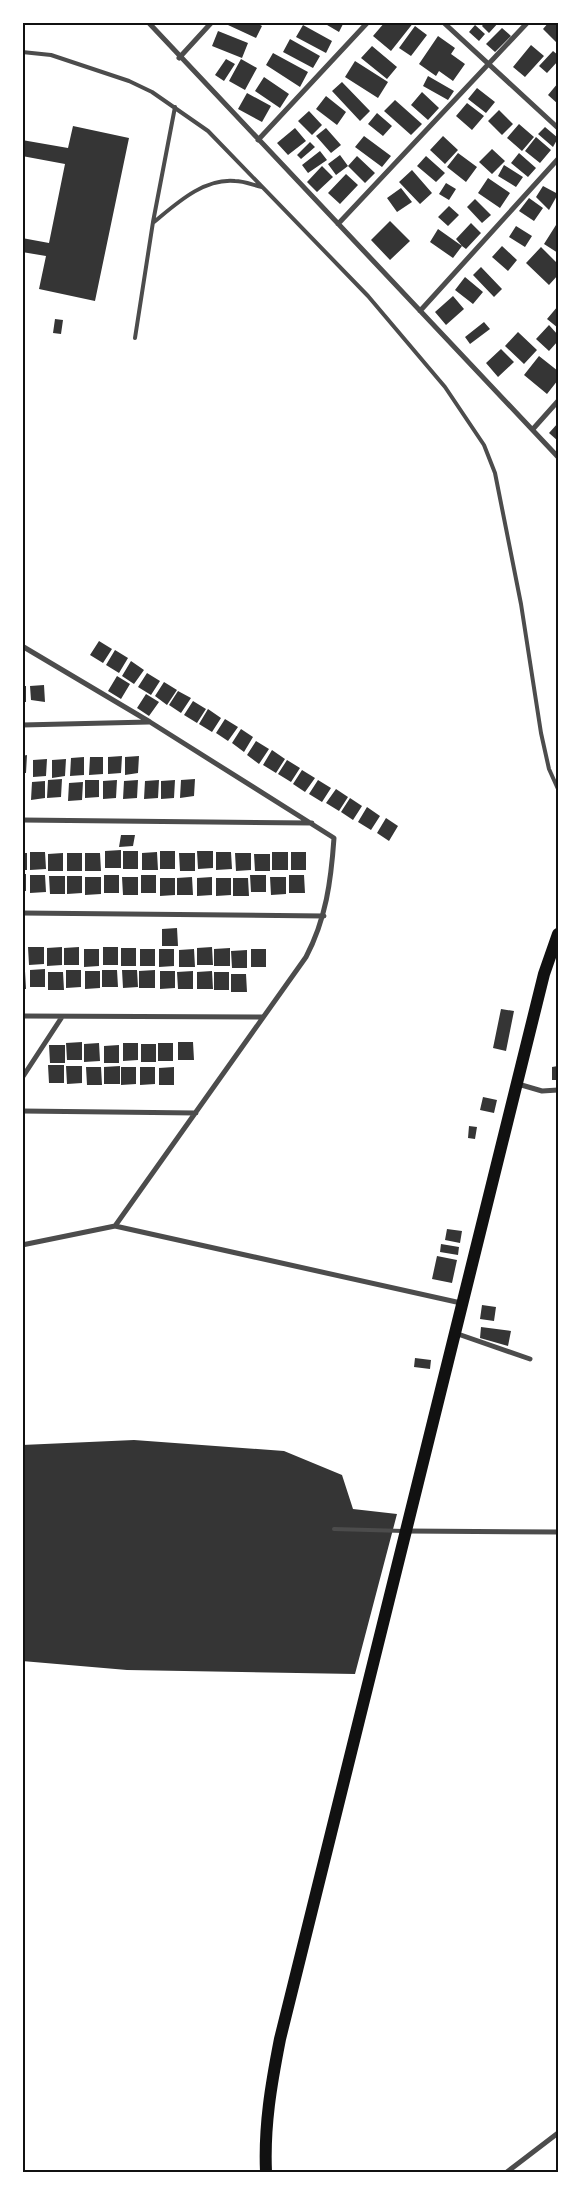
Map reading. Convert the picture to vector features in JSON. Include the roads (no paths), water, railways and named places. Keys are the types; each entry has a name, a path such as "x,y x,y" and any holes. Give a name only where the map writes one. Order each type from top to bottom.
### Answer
{"main road":[{"path":"266,2172 264,2137 270,2088 280,2039 407,1531 461,1303 518,1084 544,974 558,934"}],"street":[{"path":"148,22 179,58 558,457"},
{"path":"179,58 212,22"},
{"path":"258,140 368,22"},
{"path":"443,22 558,128"},
{"path":"338,224 528,22"},
{"path":"420,311 558,160"},
{"path":"533,429 558,402"},
{"path":"22,646 150,722 334,838 331,880 324,916 306,956 115,1226"},
{"path":"22,725 150,722"},
{"path":"22,820 312,823"},
{"path":"22,913 324,916"},
{"path":"22,1016 262,1017"},
{"path":"22,1078 62,1017"},
{"path":"518,1084 542,1091 558,1090"},
{"path":"22,1112 196,1113"},
{"path":"22,1245 115,1226 461,1303"},
{"path":"454,1332 530,1359"},
{"path":"407,1531 558,1532"},
{"path":"508,2172 558,2132"}],"lane":[{"path":"22,52 51,55 130,81 152,92 208,131 368,296 445,387 484,445 495,473 504,509 541,734 549,769 558,789"},
{"path":"134,338 153,222 175,107"},
{"path":"153,222 194,192 212,184 235,181 262,187"},
{"path":"334,1529 407,1531"}]}
